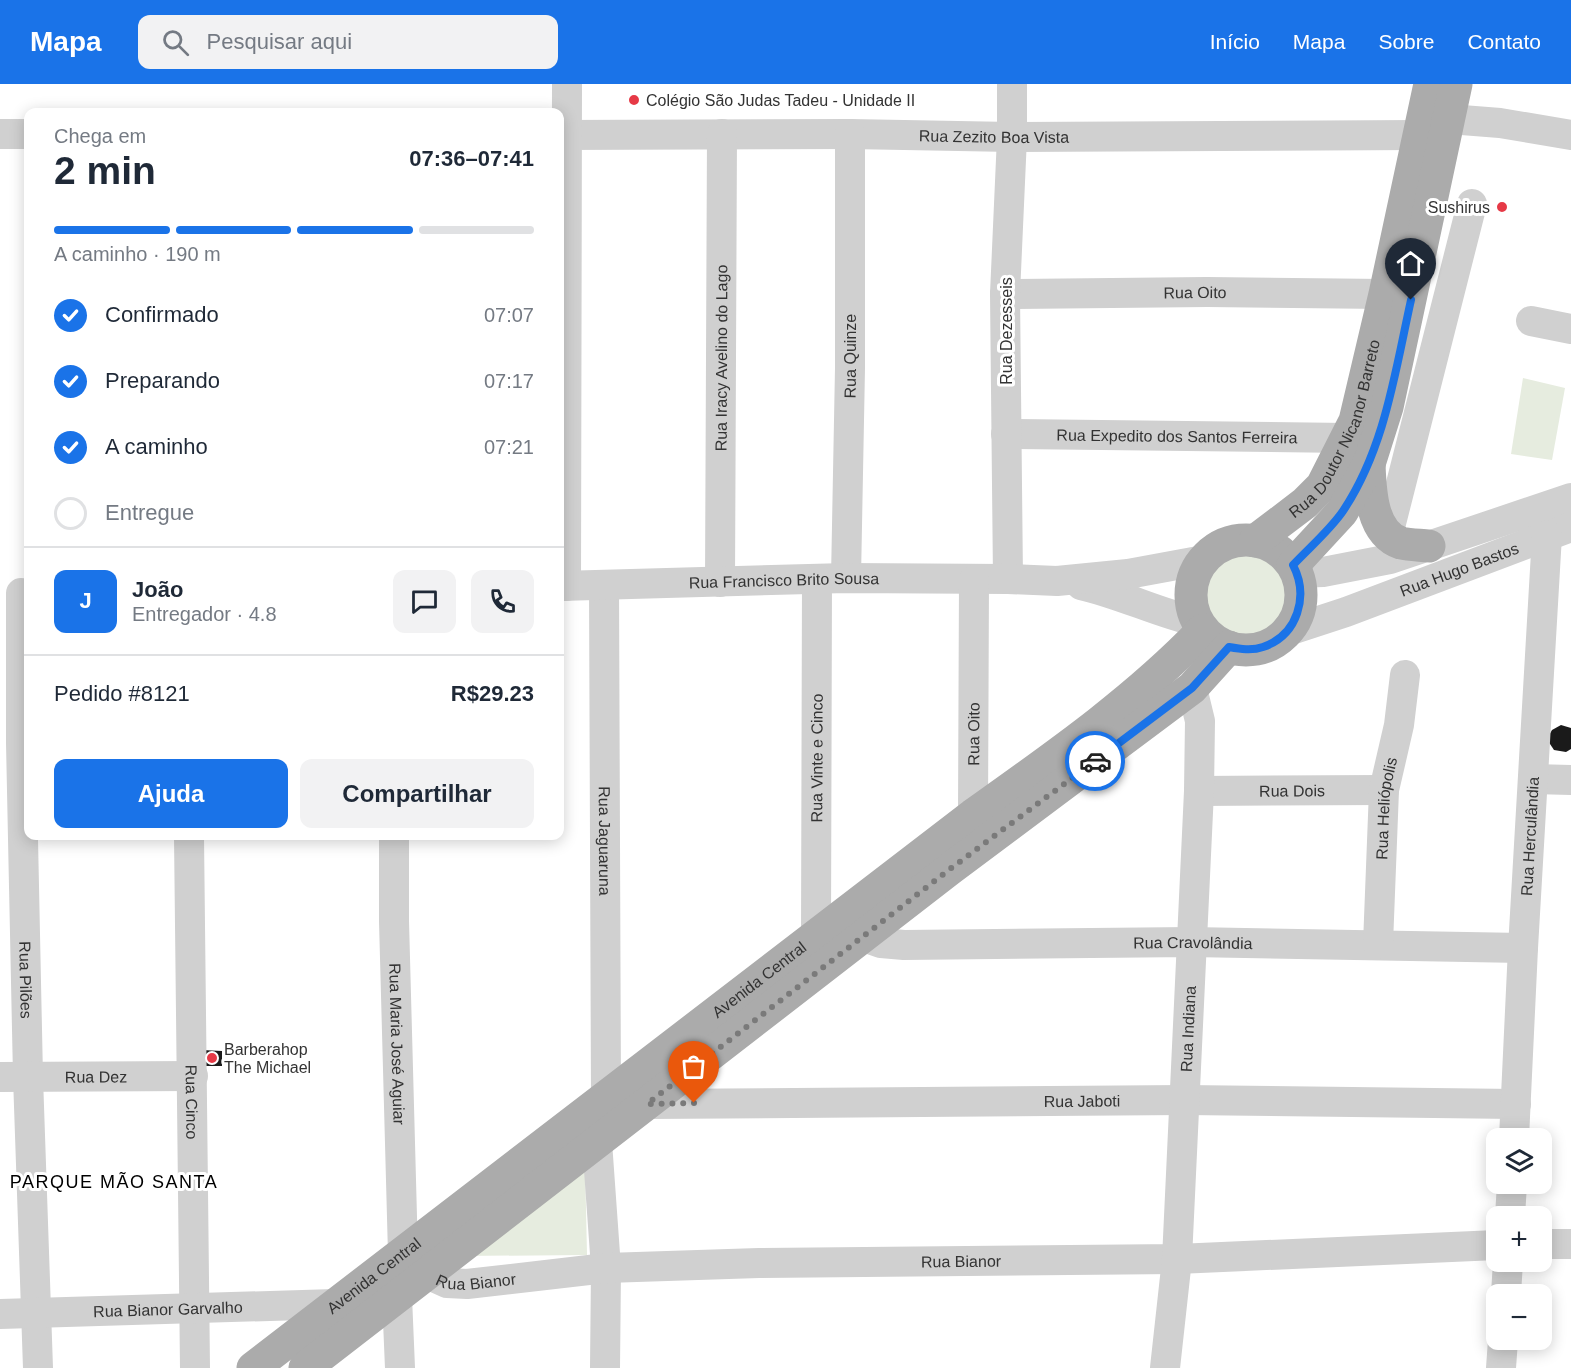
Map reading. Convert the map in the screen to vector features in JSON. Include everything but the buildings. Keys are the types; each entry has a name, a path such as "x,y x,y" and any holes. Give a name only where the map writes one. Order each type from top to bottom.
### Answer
{"main road":[{"name":"Rua Doutor Nicanor Barreto","path":"1255,541 1305,503 1322,486 1348,438 1360,403 1430,84"},
{"name":"Rua Doutor Nicanor Barreto","path":"1295,569 1342,512 1370,464 1387,407 1456,84"},
{"path":"1370,464 1371,492 1375,513 1388,535 1401,543 1430,546"},
{"path":"1236,541 1255,541 1272,547 1295,569 1301,588 1301,604 1288,631 1276,641 1261,648 1245,650 1210,633 1192,606 1191,590 1195,574 1204,560 1218,547 1236,541"},
{"name":"Avenida Central","path":"305,1368 397,1297 415,1264 606,1099 816,936 941,858 1192,688 1210,633"},
{"name":"Avenida Central","path":"253,1368 335,1304 415,1264 597,1142 647,1104 864,937 941,858 973,815 1053,758 1210,633"}],"street":[{"path":"564,122 567,84"},
{"name":"Rua Dezesseis","path":"1008,579 1005,294 1012,84"},
{"path":"1449,119 1500,123 1571,135"},
{"path":"0,134 24,134"},
{"name":"Rua Iracy Avelino do Lago","path":"720,582 722,134"},
{"name":"Rua Zezito Boa Vista","path":"564,135 850,134 1012,137 1420,135"},
{"name":"Rua Quinze","path":"831,578 850,368 850,134"},
{"path":"1388,535 1472,204"},
{"name":"Rua Oito","path":"1005,294 1207,292 1385,294"},
{"path":"1531,321 1571,329"},
{"name":"Rua Expedito dos Santos Ferreira","path":"1006,434 1348,438"},
{"path":"1295,569 1323,572 1370,564 1571,498"},
{"name":"Rua Hugo Bastos","path":"1288,631 1346,612 1559,531"},
{"name":"Rua Herculândia","path":"1515,1128 1533,779 1559,531"},
{"path":"1057,581 1128,574 1204,560"},
{"name":"Rua Francisco Brito Sousa","path":"564,586 831,578 1057,581"},
{"name":"Rua Vinte e Cinco","path":"816,936 831,578"},
{"name":"Rua Oito","path":"973,815 974,580"},
{"path":"1057,581 1103,590 1131,599 1210,633"},
{"name":"Rua Jaguaruna","path":"604,585 606,1099"},
{"name":"Rua Pilões","path":"16,593 21,743 14,1077 37,1313 38,1368"},
{"name":"Rua Heliópolis","path":"1378,944 1384,790 1399,725 1406,675"},
{"name":"Rua Indiana","path":"1165,1368 1177,1259 1199,791 1200,721 1192,688"},
{"path":"1533,779 1571,780"},
{"name":"Rua Dois","path":"1199,791 1384,790"},
{"name":"Rua Cinco","path":"189,840 195,1368"},
{"name":"Rua Maria José Aguiar","path":"394,840 394,921 415,1264"},
{"name":"Rua Cravolândia","path":"864,937 881,943 904,945 1191,942 1523,948"},
{"name":"Rua Dez","path":"14,1077 193,1076"},
{"name":"Rua Jaboti","path":"647,1104 1185,1100 1516,1104"},
{"path":"597,1142 606,1268 605,1368"},
{"path":"1552,1244 1571,1244"},
{"name":"Rua Bianor","path":"415,1264 447,1283 467,1284 606,1268 759,1263 1177,1259 1486,1245"},
{"path":"397,1297 400,1368"},
{"name":"Rua Bianor Garvalho","path":"0,1314 335,1304"},
{"path":"1501,1368 1502,1350"}],"shaded area":[{"path":"1523,378 1565,388 1552,460 1511,454"},
{"path":"1247,552 1271,559 1283,571 1290,595 1283,619 1271,631 1247,638 1223,631 1211,619 1204,595 1211,571 1223,559"},
{"path":"585,1162 587,1255 461,1256"}],"way so far":[{"path":"694,1103 647,1104 950,869 1095,761"}],"place":[{"name":"Colégio São Judas Tadeu - Unidade II","path":"634,100"},
{"name":"Sushirus","path":"1502,207"},
{"name":"Barberahop The Michael","path":"212,1058"}],"district":[{"name":"PARQUE MÃO SANTA","path":"114,1182"}],"route":[{"path":"1095,761 1192,688 1210,671 1229,647 1245,650 1261,648 1276,641 1288,631 1301,604 1301,588 1293,565 1342,512 1370,464 1387,407 1411,300"}]}
